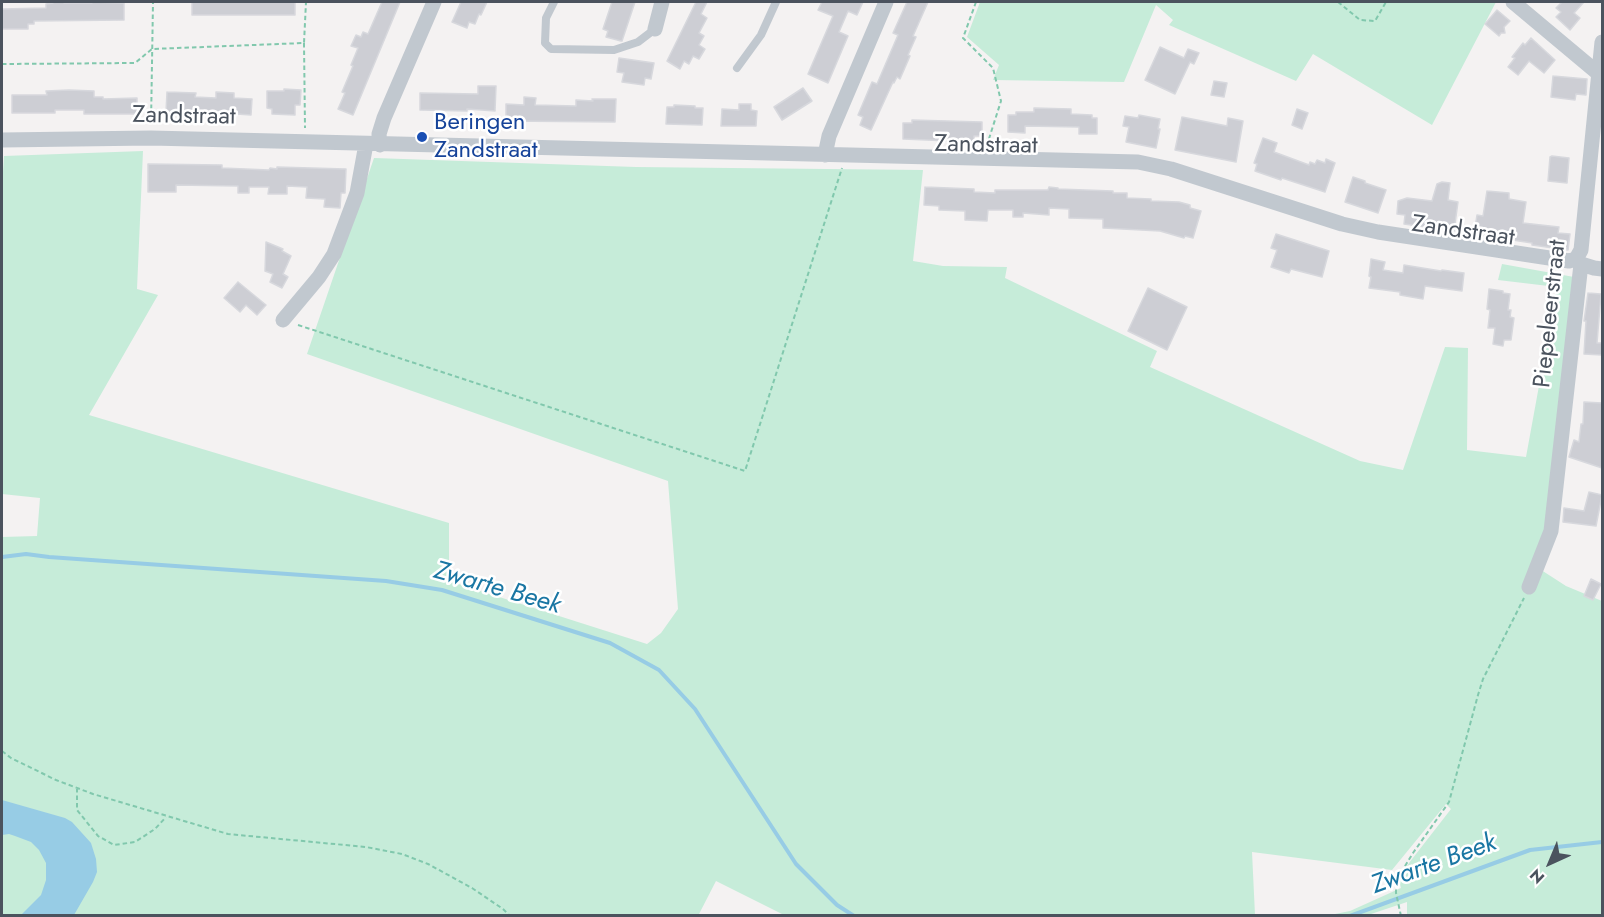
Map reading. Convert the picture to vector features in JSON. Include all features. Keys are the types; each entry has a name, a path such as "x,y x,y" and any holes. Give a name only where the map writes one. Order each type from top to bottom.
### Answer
{"street":[{"path":"283,320 334,254 373,145 434,2"},
{"path":"655,29 662,2"},
{"path":"825,155 829,136 886,2"},
{"path":"1513,2 1599,74"},
{"name":"Piepeleerstraat","path":"1529,587 1551,531 1602,42"},
{"name":"Zandstraat","path":"2,140 151,138 1138,162 1171,169 1342,224 1378,232 1579,261 1594,268 1602,268"}],"lane":[{"path":"554,2 546,18 545,43 551,50 614,51 638,42 655,29"},
{"path":"737,68 761,35 776,2"}],"path":[{"path":"151,138 153,2"},
{"path":"305,142 306,2"},
{"path":"976,2 963,38 993,68 1001,101 982,159"},
{"path":"1338,2 1360,21 1375,21 1386,2"},
{"path":"2,64 135,63 152,49 304,43"},
{"path":"283,320 745,471 843,165"},
{"path":"1401,915 1396,884 1402,871 1449,802 1483,679 1529,587"},
{"path":"2,751 11,758 77,788 228,834 366,847 402,854 428,864 472,888 510,915"},
{"path":"77,788 77,810 98,836 114,845 135,842 155,829 167,816"}],"green space":[{"path":"980,2 1496,2 1432,125 1313,54 1296,81 1169,25 1173,20 1156,5 1124,82 993,80 999,65 967,37"},
{"path":"143,151 137,289 158,295 89,415 449,523 449,581 647,644 661,633 678,609 668,481 307,354 374,158 636,167 923,170 913,261 943,266 1007,267 1005,278 1157,351 1150,367 1360,461 1403,470 1445,347 1468,348 1467,450 1526,457 1557,287 1498,280 1502,264 1574,277 1550,518 1535,566 1566,586 1602,601 1602,915 1407,915 1407,902 1368,915 1330,915 1350,911 1401,888 1399,880 1409,863 1451,809 1446,804 1392,870 1252,852 1255,915 784,915 716,881 698,916 2,915 2,537 37,536 40,498 2,494 2,188 4,156"}],"water":[{"path":"2,800 65,818 72,822 91,843 97,872 74,915 21,915 41,895 46,880 46,863 39,850 31,842 9,834 2,835"}],"building":[{"path":"53,2 124,3 124,20 34,21 34,24 28,24 28,29 2,29 2,9 46,8 46,4"},
{"path":"192,2 295,2 295,15 192,15"},
{"path":"382,2 400,2 353,115 338,109 358,48 351,46 356,35 361,37 363,32 368,34"},
{"path":"461,2 487,2 475,24 469,22 467,28 452,22"},
{"path":"612,2 635,2 622,41 606,37 608,31 603,29"},
{"path":"696,2 707,2 701,14 707,18 699,33 704,36 699,45 705,49 699,59 693,56 689,64 684,61 680,69 667,61"},
{"path":"822,2 863,2 857,15 848,11 839,32 848,36 828,83 808,74 833,16 818,10"},
{"path":"907,2 928,2 913,36 916,37 900,79 897,77 893,82 871,130 860,125 863,117 858,115 872,82 877,84 898,35 893,33"},
{"path":"1562,2 1584,2 1574,13 1580,18 1570,30 1556,17 1561,12 1556,8"},
{"path":"1497,10 1510,21 1504,27 1505,33 1499,36 1485,24"},
{"path":"1531,38 1555,60 1544,73 1529,61 1518,75 1508,67 1515,58 1512,57 1523,43 1525,45"},
{"path":"1160,47 1184,58 1188,49 1199,53 1194,64 1190,62 1175,94 1145,80"},
{"path":"619,58 654,63 651,79 645,78 644,85 622,82 624,73 617,72"},
{"path":"1553,76 1587,79 1586,95 1576,94 1575,100 1551,97"},
{"path":"1214,81 1227,83 1224,97 1211,95"},
{"path":"478,86 496,86 495,111 420,110 420,93 478,94"},
{"path":"803,88 812,101 782,120 774,107"},
{"path":"284,89 301,90 300,105 295,105 295,115 272,114 272,109 267,108 267,91 284,91"},
{"path":"46,91 94,91 94,97 103,97 103,99 137,98 137,114 84,114 84,110 12,113 12,95 47,95"},
{"path":"167,92 196,93 195,97 216,98 216,92 234,93 234,98 252,99 251,115 166,112"},
{"path":"524,97 536,98 535,105 576,106 576,100 616,99 615,122 506,121 506,104 524,105"},
{"path":"739,104 751,104 751,110 757,111 756,126 721,126 722,109 739,110"},
{"path":"674,105 703,108 702,125 666,124 667,107 674,107"},
{"path":"1034,108 1071,109 1071,114 1092,115 1092,118 1097,118 1097,134 1079,134 1079,127 1025,126 1025,133 1008,132 1008,115 1016,115 1016,112 1034,112"},
{"path":"1297,109 1308,113 1302,129 1292,125"},
{"path":"1139,115 1160,119 1156,148 1126,142 1129,127 1123,126 1125,116 1138,118"},
{"path":"1182,117 1227,126 1228,118 1243,121 1236,162 1175,150"},
{"path":"912,120 982,122 982,136 974,136 974,142 903,139 903,123 912,123"},
{"path":"1263,138 1277,143 1274,152 1309,165 1310,162 1315,164 1317,160 1325,163 1326,159 1335,163 1325,192 1255,171 1257,164 1254,163"},
{"path":"1550,157 1569,158 1567,183 1548,181"},
{"path":"148,164 222,165 222,168 269,170 270,168 277,169 277,167 346,169 345,193 341,193 340,208 324,207 325,199 306,198 307,187 287,186 287,194 268,194 269,187 249,187 249,193 238,193 238,186 176,185 176,192 148,192"},
{"path":"1353,177 1386,190 1378,213 1345,202"},
{"path":"1450,183 1448,200 1458,202 1454,231 1404,224 1405,215 1397,214 1398,201 1407,198 1432,201 1437,184"},
{"path":"925,187 974,189 974,192 995,193 995,190 1048,190 1049,187 1113,191 1113,193 1127,193 1127,198 1179,202 1201,211 1193,238 1185,236 1184,238 1160,231 1103,228 1103,219 1069,218 1069,209 1049,208 1049,215 1023,213 1023,217 1013,217 1013,210 988,210 987,221 965,220 965,211 939,210 939,206 924,205"},
{"path":"1487,191 1509,193 1509,199 1526,202 1523,223 1559,227 1558,233 1570,234 1568,250 1474,234 1477,215 1483,216"},
{"path":"1276,234 1329,251 1322,277 1291,269 1289,273 1271,267 1277,250 1271,248"},
{"path":"266,242 283,249 282,251 291,256 283,274 288,277 282,288 270,282 273,274 265,271"},
{"path":"1371,259 1385,262 1383,270 1403,273 1404,265 1464,273 1462,291 1425,286 1423,299 1400,295 1400,292 1369,288"},
{"path":"238,282 266,305 257,315 246,305 240,312 224,298"},
{"path":"1148,288 1187,307 1167,350 1128,331"},
{"path":"1489,289 1510,294 1508,310 1511,310 1510,317 1514,318 1511,340 1504,340 1503,346 1493,344 1495,328 1488,328"},
{"path":"1588,293 1601,294 1597,343 1602,343 1602,355 1584,354 1586,321 1584,321"},
{"path":"1584,402 1602,403 1602,468 1569,457 1574,440 1579,442"},
{"path":"1589,492 1602,495 1596,526 1563,522 1564,508 1584,511"},
{"path":"1591,579 1601,584 1593,600 1584,596"}],"waterway":[{"name":"Zwarte Beek","path":"2,557 26,554 386,581 442,590 610,643 659,670 695,709 796,864 837,905 854,916"},
{"name":"Zwarte Beek","path":"1350,916 1530,850 1602,842"}],"place":[{"name":"Beringen Zandstraat","path":"422,137"}]}
